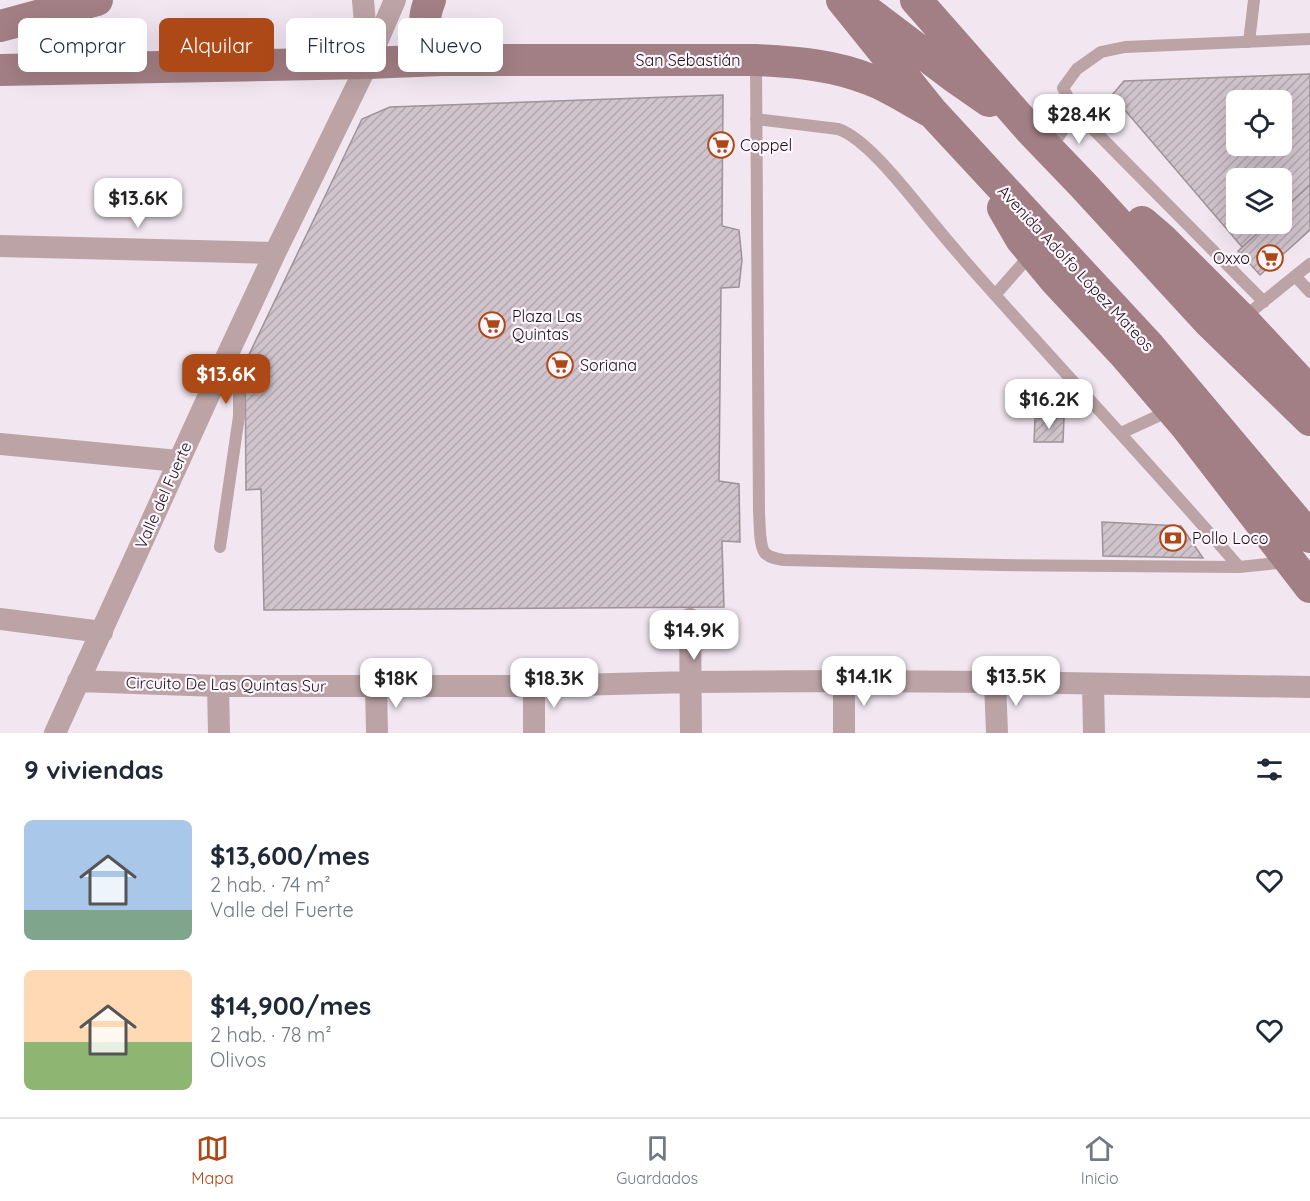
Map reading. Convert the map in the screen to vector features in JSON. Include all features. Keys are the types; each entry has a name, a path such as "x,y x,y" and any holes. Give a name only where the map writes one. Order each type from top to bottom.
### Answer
{"main road":[{"path":"0,26 97,0"},
{"path":"425,18 430,0"},
{"name":"Avenida Adolfo López Mateos","path":"842,0 941,122 1150,347 1310,537"},
{"path":"852,0 1041,141"},
{"path":"916,0 1041,141 1208,321 1310,420"},
{"name":"San Sebastián","path":"503,60 756,60 819,65 873,80 941,122"},
{"name":"San Sebastián","path":"0,70 286,65"},
{"path":"941,122 961,118 970,112 988,108 1001,110"},
{"path":"991,176 1004,211 1021,239 1172,410 1310,587"},
{"path":"1083,185 1145,224 1253,311 1310,392"}],"street":[{"path":"363,0 364,18"},
{"name":"Valle del Fuerte","path":"386,21 395,0"},
{"name":"Valle del Fuerte","path":"61,727 78,681 178,461 275,253 364,72"},
{"path":"0,246 275,253"},
{"path":"0,444 178,461"},
{"path":"0,619 102,632"},
{"path":"690,619 691,733"},
{"name":"Circuito De Las Quintas Sur","path":"78,681 218,686 534,686 691,681 844,681 1310,687"},
{"path":"844,681 844,733"},
{"path":"995,682 997,733"},
{"path":"1093,684 1094,733"},
{"path":"218,686 219,733"},
{"path":"376,686 377,733"},
{"path":"534,686 534,733"}],"lane":[{"path":"1249,42 1254,0"},
{"path":"1310,39 1125,47 1101,52 1077,69 1063,88 1076,112 1253,311 1310,264"},
{"path":"756,60 759,513 762,547 765,553 772,558 784,560 1002,565 1239,567 1289,562"},
{"path":"1041,141 1076,112"},
{"path":"756,119 838,129 855,138 878,159 995,295 1239,567"},
{"path":"995,295 1032,253"},
{"path":"1294,276 1310,292"},
{"path":"220,547 239,416 239,389 225,360"},
{"path":"1121,434 1172,410"}],"building":[{"path":"1310,74 1310,185 1292,201 1292,168 1226,168 1226,228 1112,95 1124,81"},
{"name":"Plaza Las Quintas","path":"723,95 722,226 739,230 742,260 739,287 721,288 719,481 739,484 740,542 722,541 724,607 264,610 261,489 246,490 245,363 362,119 390,107"},
{"path":"1310,185 1310,230 1260,275 1238,251 1257,234 1292,234 1292,201"},
{"path":"1231,234 1257,234 1242,247"},
{"path":"1035,418 1064,418 1063,442 1034,442"},
{"path":"1102,522 1181,526 1203,558 1103,556"}],"place":[{"name":"Coppel","path":"721,145"},
{"name":"Oxxo","path":"1270,258"},
{"name":"Plaza Las Quintas","path":"492,325"},
{"name":"Soriana","path":"560,365"},
{"name":"Pollo Loco","path":"1173,538"}]}
